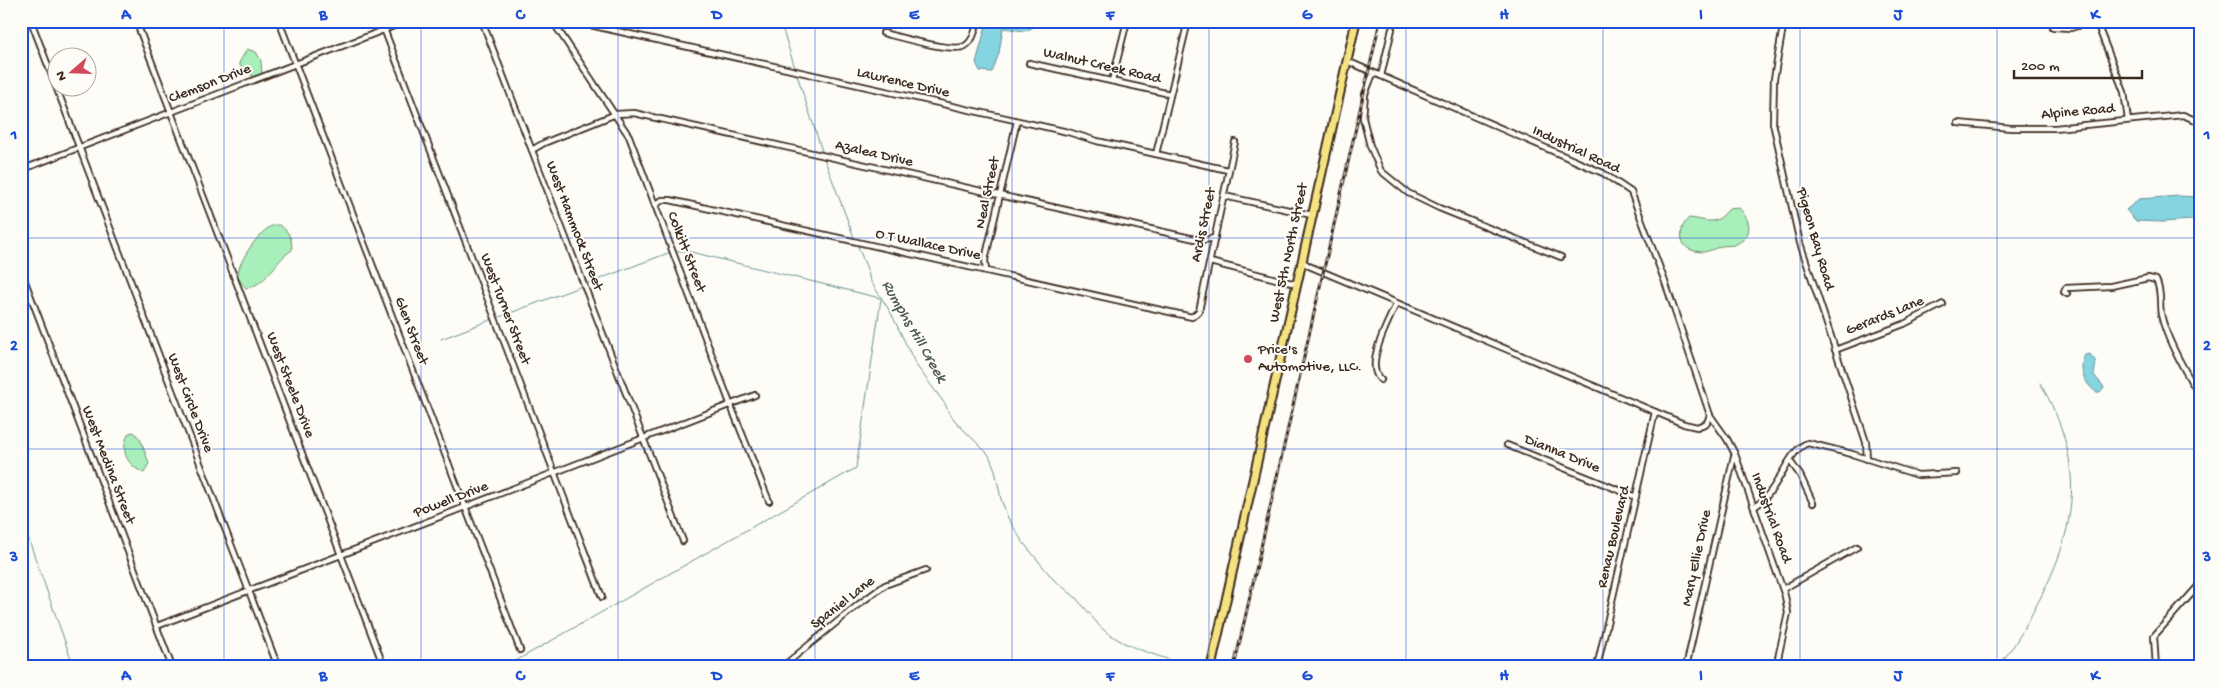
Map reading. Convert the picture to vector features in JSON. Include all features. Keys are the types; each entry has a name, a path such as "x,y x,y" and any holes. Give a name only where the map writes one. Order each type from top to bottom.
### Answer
{"main road":[{"name":"West 5th North Street","path":"1211,667 1356,21"}],"street":[{"name":"West Circle Drive","path":"31,21 278,667"},
{"name":"West Steele Drive","path":"136,21 384,667"},
{"name":"Glen Street","path":"279,21 520,650"},
{"name":"West Turner Street","path":"381,21 602,597"},
{"name":"Clemson Drive","path":"21,170 407,21"},
{"name":"West Hammock Street","path":"482,21 642,440 683,541"},
{"name":"Lawrence Drive","path":"572,21 1228,170"},
{"path":"883,33 950,48 964,47 971,41 978,21"},
{"path":"1112,80 1127,21"},
{"path":"1156,154 1188,21"},
{"name":"Pigeon Bay Road","path":"1784,21 1774,79 1772,123 1797,233 1868,445 1867,459"},
{"path":"2053,27 2071,28 2094,21 2124,92 2128,120"},
{"name":"Colkitt Street","path":"557,23 629,136 769,501"},
{"path":"1381,76 1392,30"},
{"name":"Industrial Road","path":"1347,62 1603,173 1631,192 1664,279 1710,415 1735,454 1783,590 1788,613 1776,667"},
{"name":"Walnut Creek Road","path":"1029,63 1171,92"},
{"path":"1373,74 1365,94 1363,118 1370,146 1380,171 1408,193 1431,204 1561,257"},
{"name":"Azalea Drive","path":"532,150 544,143 616,114 628,112 1195,239 1215,238"},
{"name":"Alpine Road","path":"1958,123 2011,128 2055,128 2183,115 2200,122"},
{"name":"Neal Street","path":"986,270 986,260 1017,121"},
{"name":"Ardis Street","path":"1197,313 1210,262 1235,142"},
{"path":"1224,196 1312,216"},
{"name":"O T Wallace Drive","path":"655,206 662,200 670,200 986,270 1181,316 1192,317 1197,313"},
{"path":"1302,260 1309,266 1396,304 1655,412 1697,427 1707,423 1710,415"},
{"path":"1210,262 1296,284"},
{"name":"West Medina Street","path":"21,271 172,667"},
{"path":"2067,294 2064,292 2066,288 2104,287 2148,278 2156,280 2159,286 2161,315 2182,368 2200,396"},
{"path":"1381,380 1374,371 1375,359 1378,346 1396,304"},
{"name":"Gerards Lane","path":"1835,350 1904,324 1943,304"},
{"name":"Powell Drive","path":"157,626 731,406 754,395"},
{"name":"Renau Boulevard","path":"1597,667 1655,412"},
{"path":"1754,506 1768,496 1800,447 1808,442 1918,475 1957,473"},
{"name":"Dianna Drive","path":"1507,445 1636,497"},
{"name":"Mary Ellie Drive","path":"1686,667 1735,454"},
{"path":"1790,461 1800,475 1813,503"},
{"path":"1783,590 1857,547"},
{"name":"Spaniel Lane","path":"782,667 886,585 926,570"},
{"path":"2156,667 2154,636 2200,584"}],"green space":[{"path":"247,49 256,52 261,61 262,75 258,78 243,71 239,63"},
{"path":"1739,208 1747,218 1749,228 1745,238 1740,242 1702,252 1685,246 1682,232 1685,222 1689,218 1711,221 1724,215 1729,209"},
{"path":"280,225 289,236 292,250 260,282 246,288 238,276 242,262 256,240 267,229"},
{"path":"134,432 140,439 149,463 144,473 133,466 126,457 126,440 129,433"}],"water":[{"path":"987,21 1036,21 1032,28 1025,31 1003,28 999,53 992,72 980,71 976,63"},
{"path":"2179,196 2199,197 2200,212 2193,220 2136,221 2126,210 2139,199"},
{"path":"2090,354 2096,362 2094,375 2104,387 2100,392 2096,392 2088,384 2083,375 2083,360 2085,355"}],"waterway":[{"name":"Rumphs Hill Creek","path":"780,21 795,68"},
{"name":"Rumphs Hill Creek","path":"796,72 823,154"},
{"name":"Rumphs Hill Creek","path":"824,158 855,240"},
{"name":"Rumphs Hill Creek","path":"857,244 870,280 891,313 916,365 957,423 989,455 1008,518 1022,541 1053,579 1075,597 1091,615"},
{"path":"675,251 687,251 880,298"},
{"path":"586,284 671,252"},
{"path":"497,318 582,286"},
{"path":"505,667 856,468 881,299"},
{"path":"441,339 493,319"},
{"path":"1997,667 2019,638 2032,614 2061,549 2068,522 2071,494 2070,467 2065,440 2055,412 2040,383"},
{"path":"21,518 74,667"},
{"name":"Rumphs Hill Creek","path":"1092,617 1103,630 1114,638 1145,652 1188,667"}],"railway":[{"path":"1234,667 1380,21"}],"place":[{"name":"Price's Automotive, LLC.","path":"1248,359"}]}
